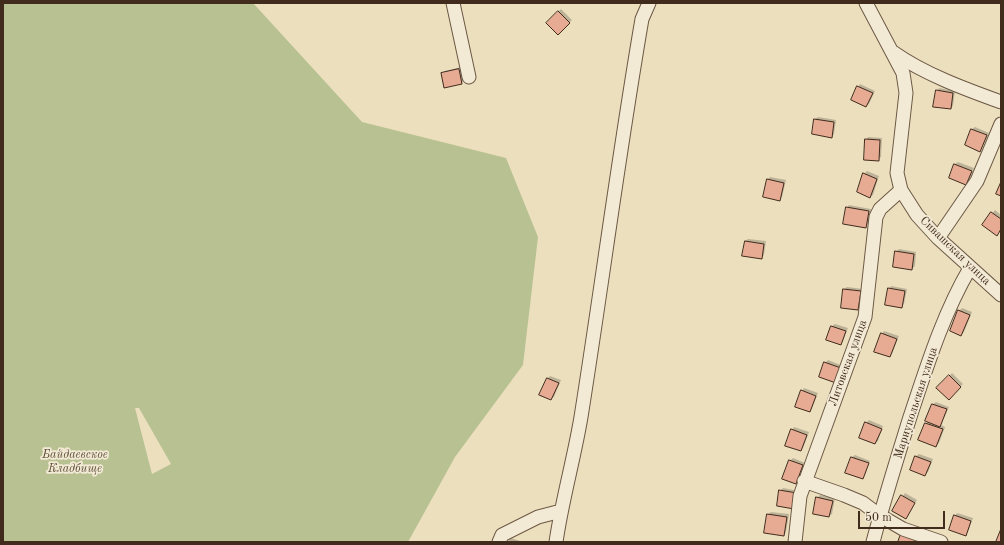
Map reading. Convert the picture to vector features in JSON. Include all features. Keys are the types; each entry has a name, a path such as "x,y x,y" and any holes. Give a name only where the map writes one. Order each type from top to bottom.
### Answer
{"street":[{"path":"453,3 469,76"},
{"path":"556,542 580,419 623,132 642,19 649,3"},
{"name":"Сивашская улица","path":"866,3 902,74 906,93 905,114 897,173 901,190 917,214 938,238 1001,295"},
{"path":"891,51 908,63 1001,102"},
{"path":"938,238 977,181 1001,124"},
{"name":"Литовская улица","path":"795,542 800,496 804,481 865,316 876,217 880,209 901,190"},
{"name":"Мариупольская улица","path":"873,542 879,515 929,360 957,291 970,268"},
{"path":"804,481 863,503 879,515 903,529 941,542"},
{"path":"499,542 502,535 538,517 561,511"}],"green space":[{"name":"Байдаевское Кладбище","path":"3,3 253,3 362,122 506,158 538,237 523,365 455,457 408,542 3,542","holes":["135,408 139,408 171,464 152,474"]}],"building":[{"path":"558,11 570,23 558,35 546,23"},
{"path":"459,69 462,84 444,88 441,73"},
{"path":"857,86 873,93 866,107 851,100"},
{"path":"936,90 953,93 951,109 933,107"},
{"path":"814,119 834,122 832,138 812,134"},
{"path":"971,129 987,135 980,152 965,145"},
{"path":"865,139 880,140 879,161 864,160"},
{"path":"954,164 972,171 966,185 949,178"},
{"path":"863,173 877,179 870,198 857,192"},
{"path":"767,179 784,183 780,201 763,197"},
{"path":"1001,182 1001,196 996,194"},
{"path":"846,207 869,211 866,228 843,224"},
{"path":"991,212 1001,219 1001,229 997,236 982,225"},
{"path":"745,241 764,244 762,259 742,256"},
{"path":"895,251 914,254 912,270 893,267"},
{"path":"888,288 905,291 902,308 885,305"},
{"path":"843,289 861,291 858,310 841,308"},
{"path":"958,310 970,315 961,336 950,331"},
{"path":"831,326 846,331 841,345 826,340"},
{"path":"881,333 897,339 890,357 874,352"},
{"path":"824,362 841,368 836,383 819,377"},
{"path":"949,375 961,387 949,400 936,388"},
{"path":"547,378 559,383 551,400 539,395"},
{"path":"801,390 816,396 810,412 795,407"},
{"path":"932,404 947,409 940,427 925,421"},
{"path":"865,422 882,429 875,444 859,438"},
{"path":"925,423 943,429 936,447 918,440"},
{"path":"791,429 807,435 801,451 785,446"},
{"path":"915,456 931,462 925,476 910,470"},
{"path":"851,457 869,463 863,479 845,473"},
{"path":"789,460 803,465 796,484 782,479"},
{"path":"779,490 797,493 794,509 777,506"},
{"path":"901,495 915,503 906,519 892,511"},
{"path":"816,497 833,501 829,517 813,514"},
{"path":"767,514 787,517 784,536 764,533"},
{"path":"954,515 971,521 966,536 949,530"},
{"path":"1001,529 1001,542 996,542"},
{"path":"901,534 919,540 919,542 898,542"}]}
